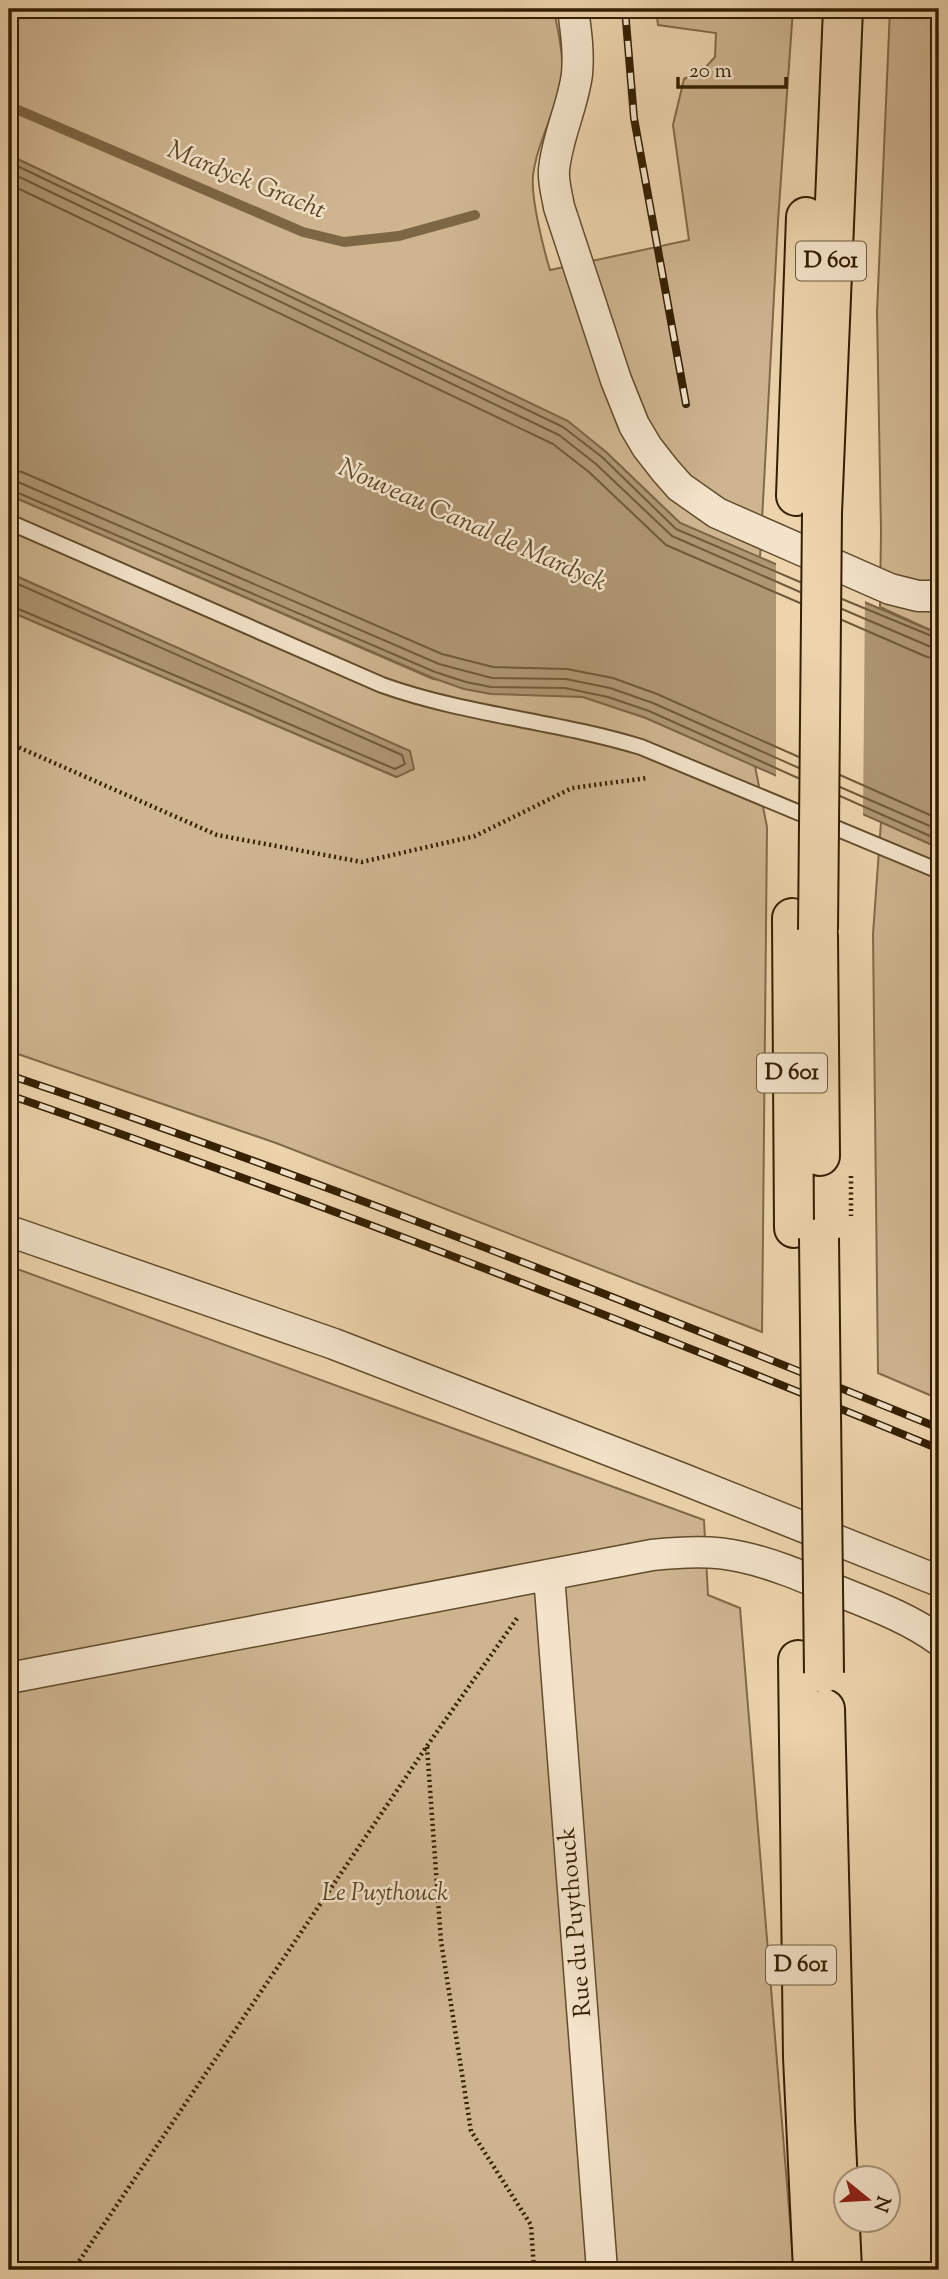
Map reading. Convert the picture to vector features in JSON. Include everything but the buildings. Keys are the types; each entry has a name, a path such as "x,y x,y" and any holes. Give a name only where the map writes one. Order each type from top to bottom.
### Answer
{"main road":[{"name":"D 601","path":"813,2270 803,2046 811,1666 805,924 808,511 803,278 816,9"},
{"name":"D 601","path":"808,511 843,9"},
{"name":"D 601","path":"811,1666 842,2270"}],"street":[{"path":"573,9 578,57 572,98 554,172 557,199 616,380 634,425 647,447 680,486 717,513 890,589 918,596 939,596"},
{"path":"9,1231 334,1344 939,1581"},
{"path":"9,1678 677,1552 742,1556 794,1573 882,1609 939,1640"},
{"name":"Rue du Puythouck","path":"548,1575 602,2270"}],"lane":[{"path":"9,522 394,689 432,701 595,733 641,747 939,871"}],"path":[{"path":"9,743 217,835 362,862 475,836 572,788 700,771"},
{"path":"73,2270 427,1746 548,1575"},
{"path":"427,1746 441,1941 471,2131 531,2224 534,2270"}],"green space":[{"path":"9,9 554,9 562,72 557,98 533,176 536,210 550,270 689,240 673,125 684,79 705,68 715,57 716,33 658,25 656,9 793,9 778,221 760,558 680,523 606,452 567,421 9,155"},
{"path":"890,9 939,9 939,634 880,607 877,312"},
{"path":"9,495 433,679 583,697 646,718 755,766 767,827 762,1332 276,1143 9,1051 9,611 396,777 409,751 9,573"},
{"path":"881,822 939,848 939,1399 878,1373 873,934"},
{"name":"Le Puythouck","path":"9,1266 704,1520 708,1595 740,1608 794,2270 9,2270"}],"water":[{"name":"Nouveau Canal de Mardyck","path":"9,155 568,421 606,452 680,523 939,634 939,848 646,718 583,697 491,694 464,689 433,678 9,495"},
{"path":"9,573 410,751 414,769 397,777 9,611"}],"pier":[{"path":"776,561 865,597 863,818 776,779"}],"waterway":[{"name":"Mardyck Gracht","path":"9,106 303,232 344,242 399,236 475,215"}],"railway":[{"path":"625,9 634,118 686,404"},
{"path":"9,1075 244,1157 477,1244 939,1428"},
{"path":"9,1095 244,1178 477,1265 939,1449"}]}
